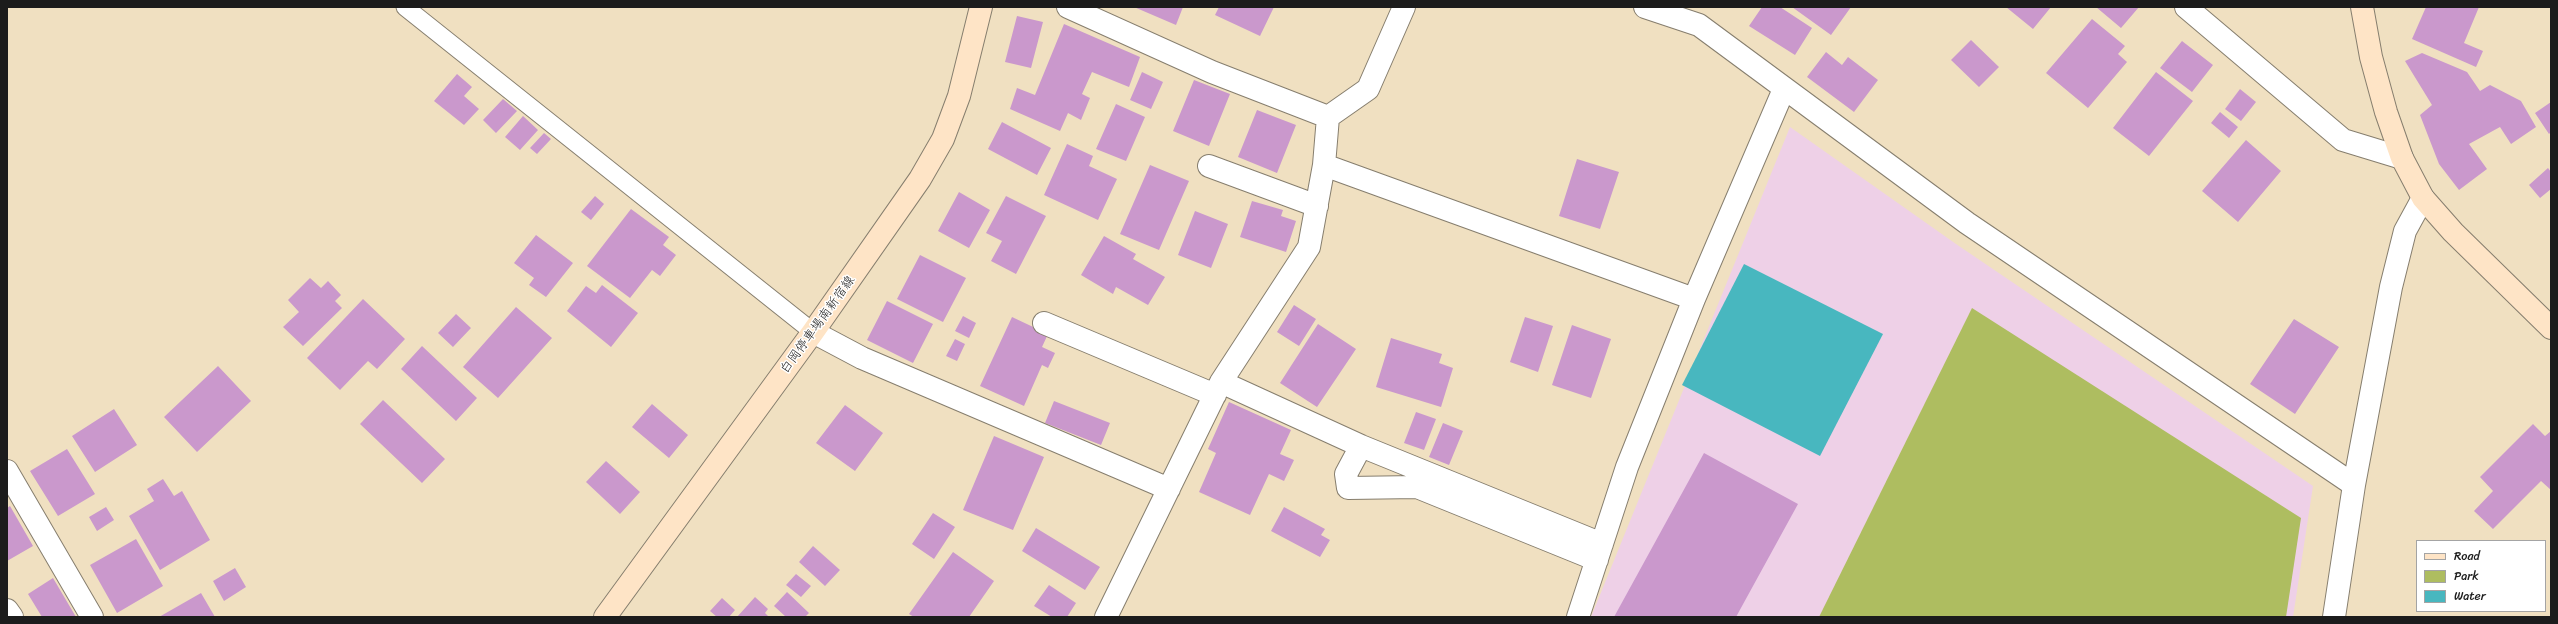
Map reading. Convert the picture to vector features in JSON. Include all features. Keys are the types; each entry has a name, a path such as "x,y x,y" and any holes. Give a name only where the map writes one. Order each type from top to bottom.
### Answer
{"main road":[{"name":"白岡停車場南新宿線","path":"605,617 886,230 943,139 959,96 981,7"},
{"path":"2362,7 2370,57 2402,158 2423,198 2453,232 2551,328"}],"street":[{"path":"1068,7 1212,72 1328,117"},
{"path":"1328,117 1368,89 1404,7"},
{"path":"1645,7 1699,25 1967,223 2354,485"},
{"path":"2186,7 2343,140 2402,158"},
{"path":"1578,617 1627,468 1694,299 1784,89"},
{"path":"1111,615 1169,489 1218,388 1309,247 1324,165 1328,117"},
{"path":"1324,165 1694,299"},
{"path":"1209,166 1317,206"},
{"path":"2334,617 2354,485 2391,288 2405,231 2423,198"},
{"path":"1044,323 1218,388 1361,446 1600,552"},
{"path":"813,332 862,358 1169,489"},
{"path":"1361,446 1346,474 1348,488 1417,487 1600,552"},
{"path":"7,471 92,617"},
{"path":"7,610 12,617"}],"lane":[{"path":"405,7 813,332"}],"shaded area":[{"path":"1790,127 1956,244 2313,486 2293,617 1591,617"}],"green space":[{"path":"1972,308 2301,518 2286,617 1819,617"}],"water":[{"path":"1744,264 1883,334 1820,456 1682,385"}],"building":[{"path":"1134,7 1183,7 1176,25"},
{"path":"1219,7 1274,7 1260,36 1215,15"},
{"path":"1762,7 1780,7 1812,28 1795,55 1749,26"},
{"path":"1792,7 1851,7 1831,35"},
{"path":"2006,7 2051,7 2033,29"},
{"path":"2096,7 2139,7 2121,28"},
{"path":"2426,7 2479,7 2464,43 2483,51 2476,67 2412,39"},
{"path":"1017,16 1043,22 1031,68 1005,62"},
{"path":"2092,19 2125,46 2118,54 2127,62 2088,108 2046,73"},
{"path":"1064,24 1140,57 1129,87 1092,72 1082,94 1090,98 1081,120 1068,113 1060,131 1010,109 1017,88 1035,95"},
{"path":"1971,40 1999,67 1979,87 1951,60"},
{"path":"2182,41 2213,65 2192,92 2160,68"},
{"path":"1826,52 1842,65 1848,57 1878,80 1854,112 1807,77"},
{"path":"2422,53 2467,72 2480,91 2490,85 2521,101 2536,127 2511,144 2500,127 2469,144 2487,169 2459,190 2439,164 2420,115 2432,105 2405,61"},
{"path":"1142,72 1163,82 1151,109 1130,100"},
{"path":"2156,72 2193,101 2149,156 2113,128"},
{"path":"457,74 472,87 464,96 479,109 464,125 434,101"},
{"path":"1194,80 1230,94 1209,146 1173,131"},
{"path":"2240,89 2256,102 2241,121 2225,109"},
{"path":"503,99 517,111 496,133 483,120"},
{"path":"2551,102 2551,132 2549,134 2535,113"},
{"path":"1116,104 1145,117 1126,161 1096,149"},
{"path":"1257,110 1296,125 1277,173 1238,157"},
{"path":"2220,112 2238,127 2229,138 2211,123"},
{"path":"523,116 538,130 520,150 505,137"},
{"path":"1002,122 1051,148 1037,175 988,149"},
{"path":"544,133 551,139 537,154 530,148"},
{"path":"2246,140 2281,171 2238,222 2202,191"},
{"path":"1067,144 1093,156 1089,166 1117,179 1098,220 1044,195"},
{"path":"1577,159 1619,172 1600,229 1559,216"},
{"path":"1150,165 1189,181 1159,250 1120,234"},
{"path":"2548,168 2551,172 2551,189 2540,198 2529,185"},
{"path":"959,192 990,210 969,248 938,231"},
{"path":"595,196 604,204 591,220 581,212"},
{"path":"1006,196 1046,216 1016,274 991,261 1002,241 986,233"},
{"path":"1252,201 1283,210 1281,216 1296,221 1286,252 1240,237"},
{"path":"631,209 669,237 663,245 676,255 660,276 652,270 630,298 587,266"},
{"path":"1195,211 1228,224 1211,268 1178,255"},
{"path":"536,235 573,263 546,297 529,285 534,278 514,263"},
{"path":"1104,236 1136,254 1133,259 1165,277 1148,305 1116,287 1113,294 1081,275"},
{"path":"920,255 966,278 943,322 897,299"},
{"path":"310,278 321,288 328,281 341,295 335,301 342,308 303,346 283,327 299,312 288,300"},
{"path":"602,285 638,313 611,347 567,311 586,286 596,293"},
{"path":"363,299 405,339 377,369 368,361 340,390 307,358"},
{"path":"887,301 933,324 913,363 867,340"},
{"path":"1294,305 1316,319 1299,346 1277,332"},
{"path":"516,307 552,338 498,398 463,367"},
{"path":"456,314 471,328 453,347 438,333"},
{"path":"963,316 976,323 969,338 955,331"},
{"path":"1012,317 1048,334 1042,347 1055,353 1048,368 1042,365 1024,406 980,386"},
{"path":"1525,317 1553,326 1538,372 1510,362"},
{"path":"2294,319 2339,347 2295,414 2250,384"},
{"path":"1318,324 1356,349 1317,407 1280,383"},
{"path":"1572,325 1611,339 1591,398 1552,385"},
{"path":"1391,338 1442,354 1439,363 1453,368 1441,407 1376,387"},
{"path":"955,339 965,344 957,361 946,356"},
{"path":"422,346 477,398 456,421 401,369"},
{"path":"218,366 251,401 197,452 164,417"},
{"path":"383,400 445,459 422,483 360,424"},
{"path":"1054,401 1110,423 1101,445 1045,423"},
{"path":"1229,402 1291,430 1280,454 1294,460 1284,481 1269,474 1250,515 1199,492 1216,453 1208,449"},
{"path":"652,404 688,435 669,458 632,427"},
{"path":"845,405 883,433 855,471 816,443"},
{"path":"114,409 137,445 95,472 72,436"},
{"path":"1416,412 1436,419 1424,450 1404,443"},
{"path":"1443,423 1463,431 1449,465 1429,457"},
{"path":"2533,424 2545,436 2551,431 2551,490 2541,481 2493,529 2474,511 2493,491 2480,477"},
{"path":"994,436 1044,457 1013,530 963,510"},
{"path":"67,449 95,494 58,516 30,471"},
{"path":"1704,453 1798,504 1736,617 1614,617"},
{"path":"606,461 640,492 620,514 586,482"},
{"path":"163,479 174,496 182,491 210,540 160,570 129,516 154,501 147,489"},
{"path":"10,506 33,546 7,561 7,508"},
{"path":"106,507 114,520 97,531 89,517"},
{"path":"1284,507 1325,529 1321,535 1330,540 1320,557 1271,531"},
{"path":"933,513 955,527 934,559 912,544"},
{"path":"1036,528 1100,567 1085,590 1022,551"},
{"path":"136,539 163,586 117,613 90,565"},
{"path":"813,546 840,570 825,586 799,562"},
{"path":"953,552 994,581 969,617 914,617 909,614"},
{"path":"235,568 246,587 224,601 213,581"},
{"path":"796,574 811,586 801,597 786,585"},
{"path":"53,578 76,617 42,617 28,594"},
{"path":"1049,585 1076,603 1067,617 1052,617 1034,606"},
{"path":"787,592 809,613 805,617 786,617 774,606"},
{"path":"201,593 215,617 159,617"},
{"path":"755,597 768,609 765,613 769,617 737,617"},
{"path":"722,598 735,610 729,617 717,617 710,611"}]}
